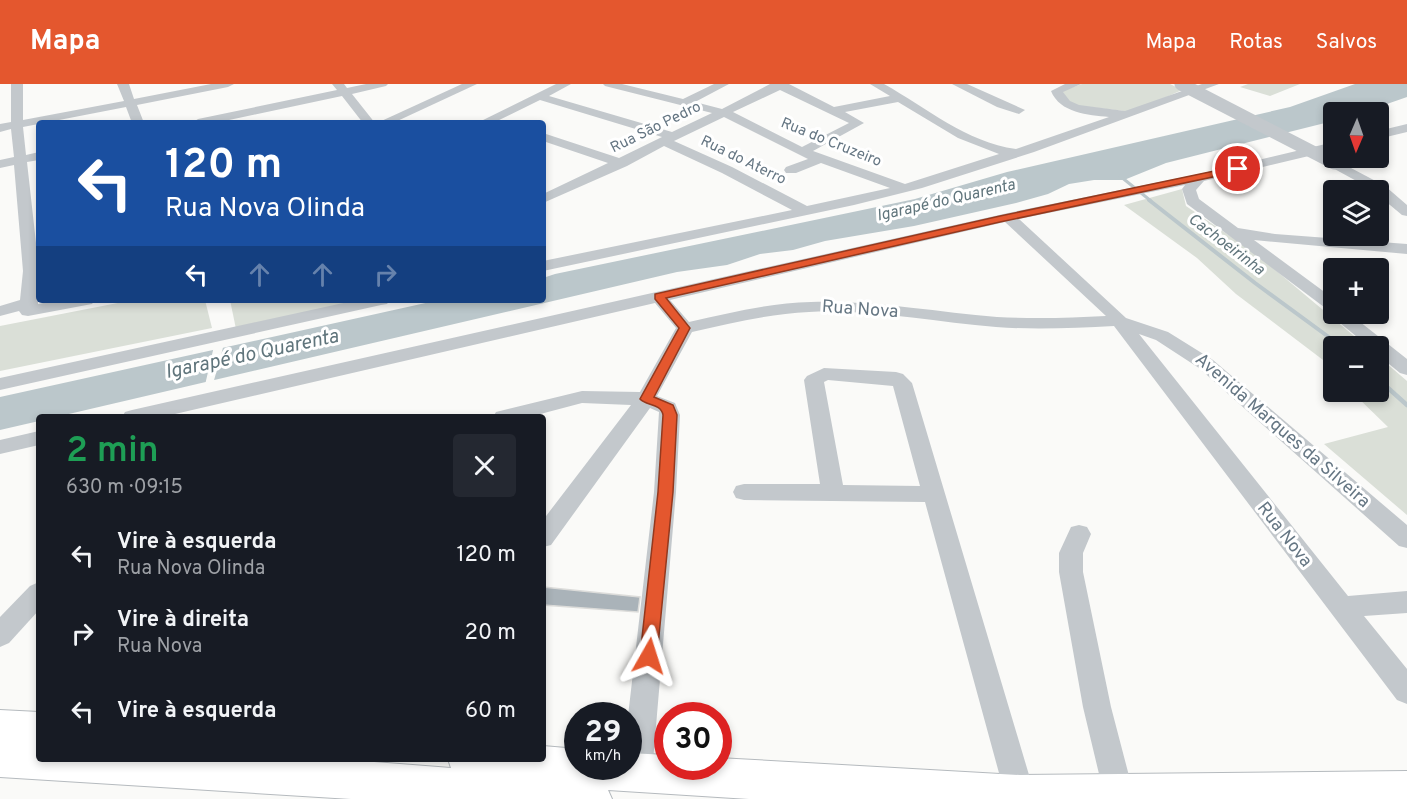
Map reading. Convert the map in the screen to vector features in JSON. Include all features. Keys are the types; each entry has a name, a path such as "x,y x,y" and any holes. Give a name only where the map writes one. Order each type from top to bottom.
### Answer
{"main road":[{"path":"0,728 36,730"},
{"path":"0,758 36,761"},
{"path":"46,762 371,790 591,799"},
{"path":"503,762 564,767"},
{"path":"642,773 1020,795 1407,791"}],"street":[{"path":"123,84 137,120"},
{"path":"43,120 131,103 235,98 381,84"},
{"path":"441,84 450,93"},
{"path":"390,120 471,84"},
{"path":"494,120 565,84"},
{"name":"Rua do Cruzeiro","path":"609,84 725,113 802,152 905,188"},
{"path":"686,102 723,84"},
{"path":"780,84 832,111 854,119 858,125 802,152"},
{"name":"Rua São Pedro","path":"546,198 670,140 780,84"},
{"path":"876,84 947,127 1002,152 1018,153"},
{"path":"958,84 1000,105 1019,110"},
{"path":"1075,84 1057,91 1057,96 1064,103 1086,110 1128,114"},
{"path":"1181,84 1380,189 1407,212"},
{"path":"546,265 905,188 1018,153 1213,84"},
{"path":"15,85 17,125 35,270 28,311 33,312 73,303"},
{"path":"341,88 367,120"},
{"name":"Rua do Aterro","path":"538,96 670,140 805,211"},
{"path":"202,120 235,98"},
{"path":"832,111 899,98"},
{"path":"0,128 36,121"},
{"path":"1389,132 1407,128"},
{"path":"546,138 622,163"},
{"path":"145,414 1008,217 1199,178 1323,149"},
{"path":"0,164 36,157"},
{"path":"791,170 819,159"},
{"path":"1199,178 1189,189 1192,201 1323,300"},
{"name":"Rua Nova","path":"1008,217 1104,303 1407,691"},
{"path":"1234,232 1275,239 1407,249"},
{"path":"1257,249 1275,239"},
{"path":"546,534 646,399 685,328 659,297"},
{"path":"0,311 30,303"},
{"path":"0,384 367,303"},
{"name":"Rua Nova","path":"685,328 745,315 808,307 844,307 997,322 1051,324 1118,321"},
{"name":"Avenida Marques da Silveira","path":"1118,321 1162,336 1206,364 1407,539"},
{"path":"1352,324 1407,369"},
{"path":"833,493 813,386 817,376 824,374 890,376 900,381 1020,795"},
{"path":"515,414 582,398 646,399 663,404 668,408 670,415 665,492 642,723"},
{"path":"0,447 36,439"},
{"path":"744,492 933,494"},
{"path":"1079,534 1071,552 1071,572 1097,707 1119,795"},
{"path":"0,636 36,596"},
{"path":"1340,606 1407,602"}],"shaded area":[{"path":"1082,84 1170,84 1182,90 1133,112 1071,105 1062,91"},
{"path":"1248,84 1300,84 1270,96 1240,87"},
{"path":"1182,189 1186,206 1255,253 1323,310 1323,324 1340,324 1354,336 1323,336 1323,360 1236,294 1197,258 1124,205"},
{"path":"118,303 206,303 212,328 0,371 0,326"},
{"path":"231,303 350,303 236,329"},
{"path":"1389,366 1407,381 1407,515 1324,444 1388,427 1362,402 1389,402"}],"water":[{"name":"Igarapé do Quarenta","path":"1355,84 1407,84 1407,97 1389,103 1323,102 1323,124 1166,163 1124,180 1094,180 1069,184 1048,194 1016,203 914,226 825,241 793,250 760,254 727,265 677,272 546,303 546,277 555,274 915,199 1007,172 1290,107"},
{"name":"Igarapé do Quarenta","path":"425,303 544,303 69,414 36,414 36,422 0,430 0,397"}],"pier":[{"path":"224,344 213,384 205,385 214,346"}],"building":[{"path":"546,587 640,597 638,612 546,605"}],"waterway":[{"name":"Cachoeirinha","path":"1120,176 1151,201"},
{"name":"Cachoeirinha","path":"1149,200 1327,336"},
{"name":"Cachoeirinha","path":"1389,389 1407,405"}],"route":[{"path":"649,656 670,415 668,408 663,404 646,399 685,328 659,297 1000,219 1238,169"}]}
